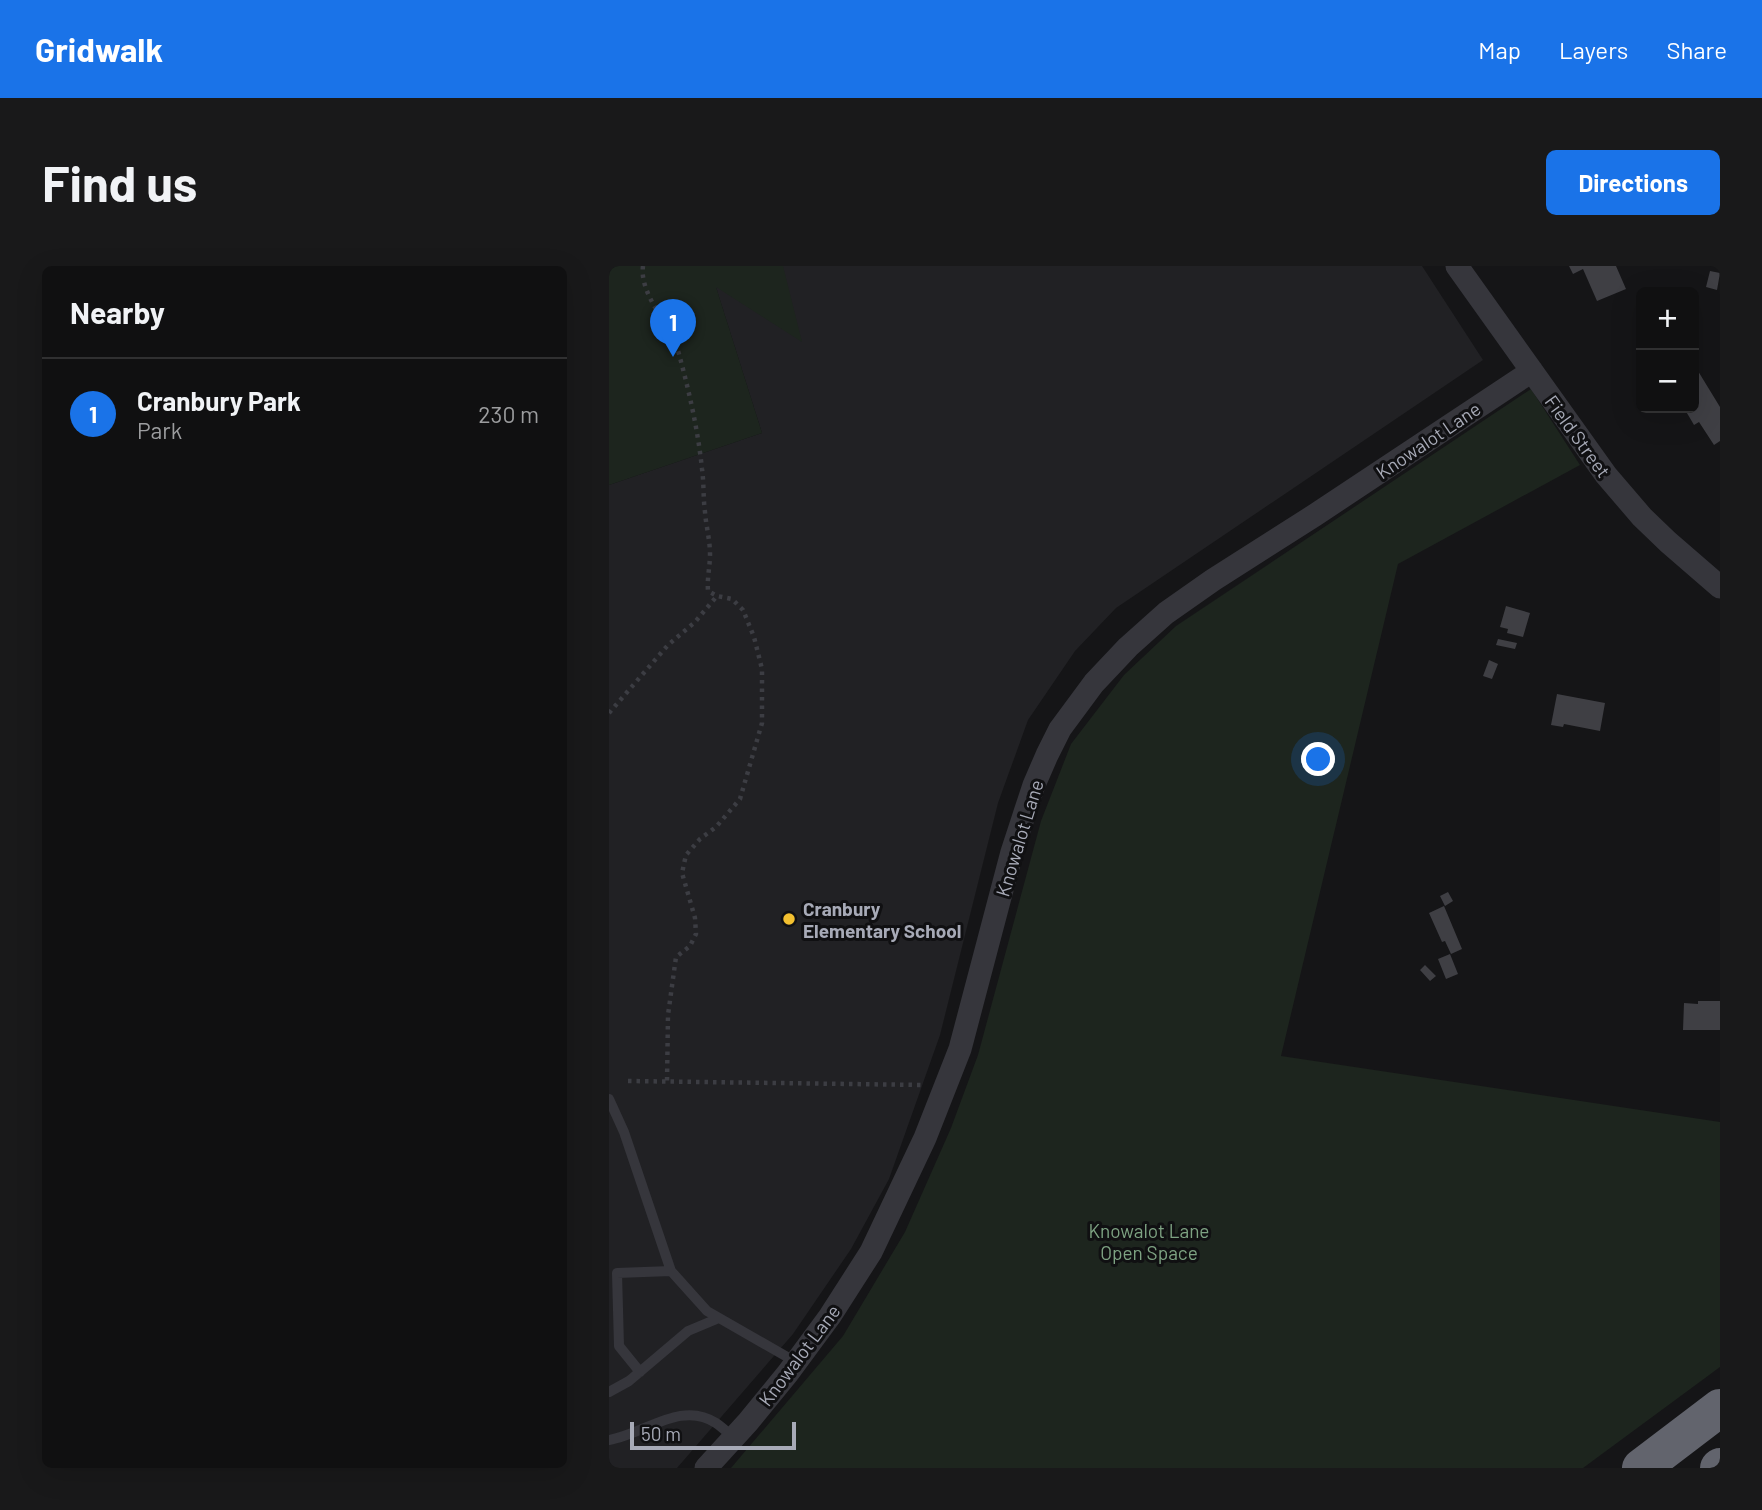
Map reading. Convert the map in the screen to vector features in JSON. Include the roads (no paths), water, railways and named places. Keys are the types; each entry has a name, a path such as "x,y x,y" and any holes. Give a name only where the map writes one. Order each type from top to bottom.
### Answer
{"highway":[{"path":"1641,1468 1720,1408"}],"street":[{"name":"Field Street","path":"1457,266 1586,449 1623,496 1668,542 1720,587"},
{"name":"Knowalot Lane","path":"706,1468 796,1362 830,1316 871,1252 925,1138 960,1048 1012,852 1034,785 1061,729 1094,683 1128,648 1213,580 1532,371"}],"lane":[{"path":"609,1100 624,1132 671,1271 707,1311 796,1362"},
{"path":"640,1372 619,1346 617,1273 671,1271"},
{"path":"609,1392 629,1381 688,1331 719,1318"},
{"path":"610,1440 676,1416 693,1414 715,1422 734,1438"}],"place":[{"name":"Cranbury Park","path":"673,357"},
{"name":"Cranbury Elementary School","path":"789,919"}],"park label":[{"name":"Knowalot Lane Open Space","path":"1149,1241"}]}
